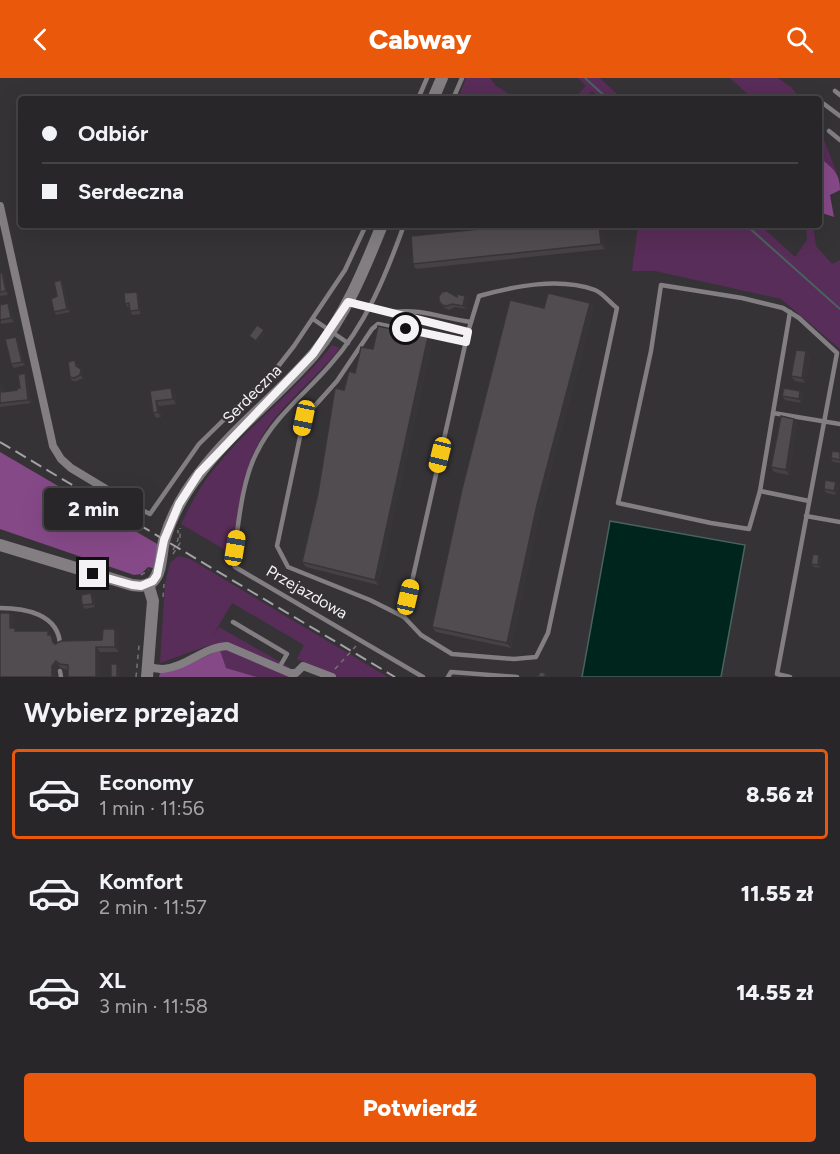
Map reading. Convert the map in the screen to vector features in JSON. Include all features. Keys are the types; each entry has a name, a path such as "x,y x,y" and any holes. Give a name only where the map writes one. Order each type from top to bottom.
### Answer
{"street":[{"path":"435,96 442,78"},
{"path":"0,206 53,446 61,459 71,468 134,506"},
{"name":"Serdeczna","path":"148,584 157,575 164,540 179,504 199,473 313,354 330,332 348,302 381,228"},
{"path":"0,545 111,580 132,585 148,584 153,601 148,672 170,667 217,646 227,646 299,675 303,666 330,676"}],"lane":[{"path":"419,96 427,78"},
{"path":"454,96 462,78"},
{"path":"824,104 840,116"},
{"path":"829,131 840,140"},
{"path":"134,506 150,514 199,444 276,369 345,270 365,228"},
{"name":"Przejazdowa","path":"403,228 380,290 348,343 331,365 269,431 255,454 246,486 233,563 235,567 423,677"},
{"path":"404,617 466,342 468,332 479,296 529,286 558,284 597,290 617,308 548,633 536,657 513,659 452,654 421,635 404,617 370,600 288,567 277,546 304,418 338,381 372,329 378,324 466,342"},
{"path":"790,312 760,491 749,529 618,502 651,351 661,285 742,298 790,312 837,353 777,674 790,677"},
{"path":"348,302 468,332"},
{"path":"393,312 435,314 471,322"},
{"path":"313,319 348,343"},
{"path":"773,413 840,424"},
{"path":"760,491 809,501"},
{"path":"807,516 840,522"},
{"path":"0,608 18,608 38,614 52,623 60,637 60,645"},
{"path":"233,622 287,654 279,668"},
{"path":"448,677 451,672 517,677"}],"path":[{"path":"167,556 176,547 177,524"},
{"path":"160,598 163,577"},
{"path":"330,676 361,641"}],"shaded area":[{"path":"466,78 490,78 496,86 512,96 459,96"},
{"path":"578,78 600,78 619,96 598,96 592,91 587,96 577,96 586,86"},
{"path":"730,78 778,78 791,87 798,96 750,96"},
{"path":"822,135 837,173 822,160"},
{"path":"822,159 839,179 840,190 830,195 834,217 822,213"},
{"path":"638,228 763,228 795,257 807,240 806,228 813,228 816,246 832,264 840,260 840,349 781,299 655,271 632,271"},
{"path":"332,345 340,348 282,409 258,444 243,490 232,554 181,524 204,482 214,469"},
{"path":"0,452 159,545 153,568 148,567 141,574 134,575 0,529"},
{"path":"610,521 745,545 721,677 582,677"},
{"path":"178,556 190,559 388,677 337,677 297,659 304,645 232,603 212,637 219,627 289,667 293,677 257,677 226,668 220,650 207,646 160,663 165,584 170,563"},
{"path":"220,650 226,668 257,677 159,677 160,673 175,670"}],"building":[{"path":"490,228 599,228 601,244 413,264 411,236"},
{"path":"2,272 6,291 0,292 0,273"},
{"path":"61,280 67,309 54,312 51,299 57,296 54,282"},
{"path":"447,291 457,297 457,294 465,296 463,306 442,305 439,296 442,292"},
{"path":"137,292 139,310 130,311 129,303 125,304 124,293"},
{"path":"548,293 590,303 537,505 507,643 432,627 462,489 510,300 544,308"},
{"path":"8,303 11,318 0,320 0,305"},
{"path":"257,325 264,330 256,341 249,336"},
{"path":"378,326 428,337 375,580 302,562 318,493 335,388 344,390 349,371 355,373 361,347 373,349"},
{"path":"16,337 22,362 11,364 5,339"},
{"path":"796,350 806,351 802,378 791,376"},
{"path":"75,360 76,366 81,369 80,375 74,378 70,377 68,362"},
{"path":"25,373 28,400 0,403 0,382 2,392 17,390 20,388 18,375"},
{"path":"171,388 173,399 156,401 158,412 153,413 150,391"},
{"path":"784,388 800,391 799,399 782,396"},
{"path":"781,416 794,419 786,470 771,467"},
{"path":"832,451 840,452 840,460 831,458"},
{"path":"825,480 836,482 834,491 824,489"},
{"path":"813,554 819,555 818,565 811,564"},
{"path":"91,593 93,604 82,605 81,595"},
{"path":"0,613 10,613 10,628 15,628 15,631 48,631 48,635 51,635 55,644 61,641 102,640 103,629 115,629 115,647 96,647 96,677 68,677 68,665 56,661 52,666 52,677 0,677"},
{"path":"111,664 117,664 117,677 111,677"},
{"path":"541,671 546,674 544,677 537,677"}],"waterway":[{"path":"585,78 605,96"},
{"path":"749,228 840,309"}],"railway":[{"path":"0,442 395,677"}],"route":[{"path":"93,574 132,585 141,586 153,581 157,575 164,540 179,504 199,473 313,354 330,332 348,302 468,332 466,342 406,329"}]}
